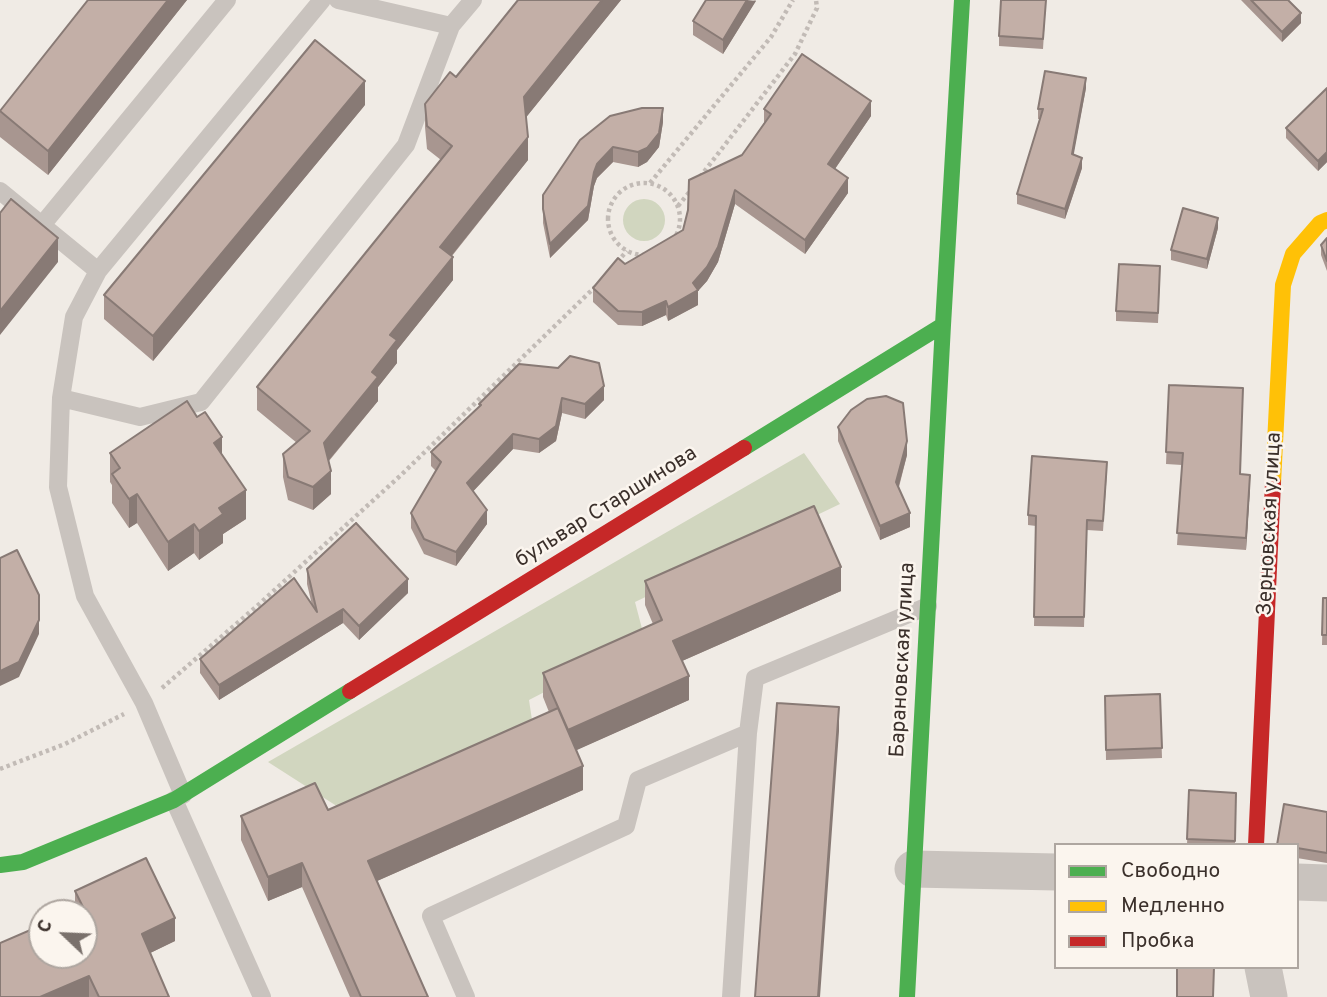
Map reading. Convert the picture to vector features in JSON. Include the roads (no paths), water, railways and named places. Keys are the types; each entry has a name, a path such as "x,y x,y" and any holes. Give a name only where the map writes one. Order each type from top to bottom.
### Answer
{"street":[{"path":"943,325 962,0"},
{"name":"Зерновская улица","path":"1255,843 1283,285 1293,254 1320,223 1327,220"},
{"name":"Барановская улица","path":"907,997 943,325"},
{"name":"бульвар Старшинова","path":"0,865 23,862 179,797 943,325"},
{"path":"913,869 1054,872"},
{"path":"1299,882 1327,883"},
{"path":"1263,969 1269,997"}],"lane":[{"path":"42,225 228,0"},
{"path":"262,997 179,797 144,703 85,596 58,487 61,398 74,317 98,271 322,0"},
{"path":"338,0 451,26"},
{"path":"61,398 140,417 201,402 406,145 451,26 473,0"},
{"path":"0,191 98,271"},
{"path":"731,997 748,733 755,678 928,606"},
{"path":"466,997 431,916 626,826 638,780 748,733"}]}
